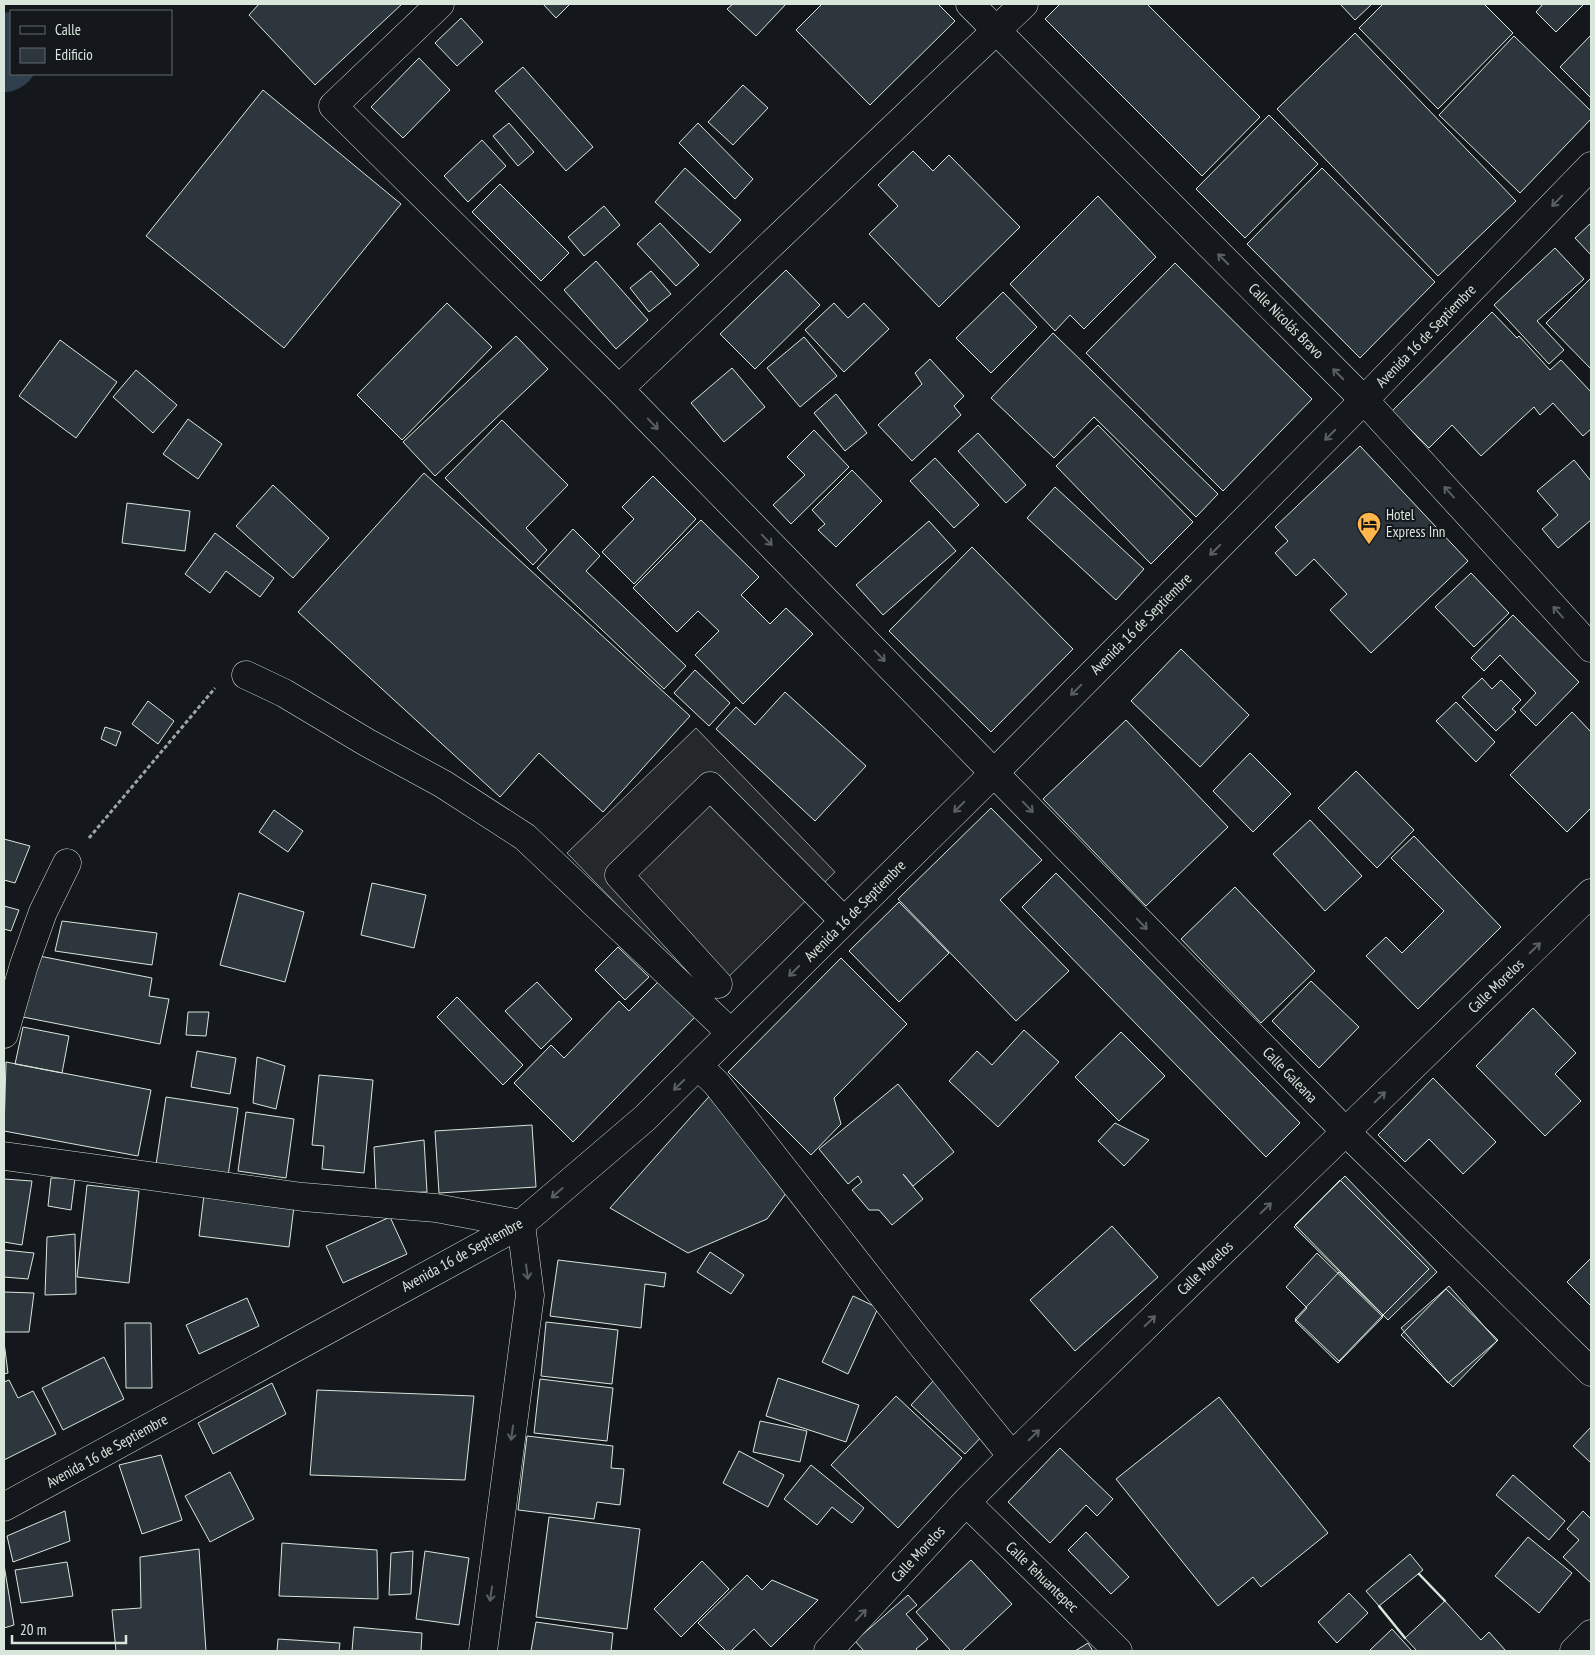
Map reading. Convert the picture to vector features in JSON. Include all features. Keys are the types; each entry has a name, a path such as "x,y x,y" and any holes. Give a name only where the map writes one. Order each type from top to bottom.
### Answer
{"street":[{"name":"Calle Galeana","path":"440,4 333,106 619,389 1345,1131 1591,1372"},
{"name":"Calle Nicolás Bravo","path":"970,4 1364,400 1591,648"},
{"path":"619,389 1024,4"},
{"name":"Avenida 16 de Septiembre","path":"4,1507 521,1224 645,1118 732,1033 994,773 1364,400 1591,166"},
{"path":"246,675 284,693 366,742 442,784 525,837 732,1033"},
{"path":"718,984 619,875 710,786 844,921"},
{"path":"4,1034 24,965 43,912 68,863"},
{"name":"Calle Morelos","path":"828,1651 966,1502 1012,1456 1591,893"},
{"path":"698,1066 716,1083 916,1338 1012,1456"},
{"path":"4,1156 303,1197 436,1208 521,1224 530,1295 483,1651"},
{"name":"Calle Tehuantepec","path":"966,1502 1118,1651"},
{"path":"1574,1651 1591,1634"}],"path":[{"path":"68,863 221,681 246,675"}],"shaded area":[{"path":"696,728 835,872 707,998 567,853"}],"building":[{"path":"259,4 402,4 315,85 249,15"},
{"path":"543,4 570,4 556,18"},
{"path":"733,4 786,4 756,36 727,9"},
{"path":"822,4 938,4 955,21 870,105 796,30"},
{"path":"1060,4 1147,4 1260,117 1202,176 1045,19"},
{"path":"1340,4 1372,4 1355,20"},
{"path":"1383,4 1484,4 1513,33 1438,109 1359,28"},
{"path":"1543,4 1584,4 1556,32 1536,12"},
{"path":"461,18 483,42 457,66 435,43"},
{"path":"1355,33 1516,201 1438,276 1277,109"},
{"path":"1591,35 1591,98 1560,67"},
{"path":"1514,36 1591,111 1591,119 1520,193 1439,115"},
{"path":"419,58 450,90 403,138 371,107"},
{"path":"523,67 593,147 566,171 495,91"},
{"path":"743,85 768,108 733,145 708,122"},
{"path":"263,90 401,204 284,348 146,236"},
{"path":"1269,115 1318,164 1245,238 1196,189"},
{"path":"509,123 534,152 518,166 493,136"},
{"path":"698,123 753,179 735,199 679,143"},
{"path":"482,140 506,166 468,202 444,176"},
{"path":"913,151 933,171 949,155 1020,227 939,307 869,234 898,206 878,185"},
{"path":"685,168 741,220 710,253 655,202"},
{"path":"1322,168 1435,282 1360,358 1247,244"},
{"path":"500,184 569,253 541,281 472,212"},
{"path":"1098,196 1156,257 1084,329 1070,315 1055,331 1010,284"},
{"path":"604,206 620,225 584,256 568,237"},
{"path":"660,223 699,265 676,286 637,244"},
{"path":"1591,223 1591,255 1575,238"},
{"path":"1555,248 1584,279 1537,321 1564,350 1549,364 1494,305"},
{"path":"596,261 648,320 616,349 564,290"},
{"path":"1175,263 1312,399 1223,491 1086,353"},
{"path":"786,270 820,305 755,369 720,334"},
{"path":"651,271 671,294 649,312 630,288"},
{"path":"1591,278 1591,369 1546,323"},
{"path":"1003,292 1037,327 991,373 956,338"},
{"path":"447,303 492,347 402,440 357,395"},
{"path":"834,303 848,318 864,303 889,329 844,372 805,330"},
{"path":"1492,312 1517,338 1519,336 1550,370 1561,360 1591,392 1591,429 1583,436 1553,403 1540,415 1534,407 1481,456 1452,425 1429,448 1392,411"},
{"path":"1053,333 1218,494 1196,517 1094,417 1054,458 991,398"},
{"path":"516,336 548,369 435,476 403,442"},
{"path":"804,337 837,376 800,407 767,368"},
{"path":"60,340 117,382 76,438 19,396"},
{"path":"930,359 964,396 954,406 961,415 912,461 878,425 922,384 915,373"},
{"path":"732,368 765,407 724,442 691,403"},
{"path":"136,370 177,405 153,433 113,397"},
{"path":"836,394 867,433 845,451 814,413"},
{"path":"188,419 222,444 198,479 163,454"},
{"path":"502,420 568,485 526,528 547,550 533,565 445,478"},
{"path":"1098,425 1193,522 1151,564 1056,466"},
{"path":"814,430 849,467 791,524 773,505 805,475 787,457"},
{"path":"978,433 1026,485 1006,503 958,451"},
{"path":"1360,446 1468,561 1371,653 1330,610 1347,594 1314,559 1296,576 1275,553 1288,541 1275,527"},
{"path":"935,458 979,505 954,528 910,481"},
{"path":"1574,460 1591,481 1591,520 1558,548 1542,529 1558,515 1537,491"},
{"path":"852,470 882,501 836,547 818,530 825,524 812,510"},
{"path":"424,473 690,716 603,812 539,753 500,797 298,612"},
{"path":"653,476 696,519 634,584 602,552 634,519 622,507"},
{"path":"273,485 329,538 293,578 236,526"},
{"path":"1055,487 1144,569 1116,600 1027,518"},
{"path":"127,503 190,511 185,551 122,543"},
{"path":"701,520 759,577 741,595 770,624 786,608 813,634 743,704 695,655 719,631 698,611 677,632 633,588"},
{"path":"929,521 956,551 883,615 856,585"},
{"path":"573,529 600,556 586,571 686,666 664,689 537,568"},
{"path":"215,533 274,578 260,597 226,571 210,593 185,574"},
{"path":"972,547 1073,649 991,732 889,631"},
{"path":"1471,573 1509,613 1474,647 1435,607"},
{"path":"1513,615 1579,682 1536,726 1520,710 1536,693 1500,655 1484,671 1471,658"},
{"path":"1181,649 1249,715 1200,767 1131,701"},
{"path":"695,670 730,703 709,726 674,693"},
{"path":"1482,678 1492,689 1501,680 1521,700 1512,709 1516,712 1496,731 1462,697"},
{"path":"785,692 866,766 815,821 716,729 736,707 755,725"},
{"path":"148,701 174,721 158,744 132,724"},
{"path":"1456,702 1495,742 1476,762 1436,721"},
{"path":"1572,712 1591,732 1591,808 1567,832 1510,775"},
{"path":"1126,720 1228,827 1146,906 1043,799"},
{"path":"105,727 121,732 116,746 101,739"},
{"path":"1250,753 1291,794 1253,832 1213,791"},
{"path":"1356,771 1414,830 1377,868 1318,808"},
{"path":"991,808 1042,860 1000,900 1069,971 1016,1021 898,899"},
{"path":"274,810 303,831 288,852 259,832"},
{"path":"1310,820 1362,876 1325,911 1273,854"},
{"path":"1414,836 1501,927 1418,1009 1366,956 1386,937 1402,953 1444,911 1391,858"},
{"path":"4,839 30,846 15,883 4,880"},
{"path":"1056,873 1300,1123 1266,1157 1022,907"},
{"path":"372,883 426,895 414,948 361,935"},
{"path":"1235,887 1315,971 1261,1023 1181,939"},
{"path":"239,893 304,912 285,982 220,965"},
{"path":"899,902 949,953 899,1002 849,951"},
{"path":"4,906 19,910 11,931 4,929"},
{"path":"62,921 157,933 152,965 55,951"},
{"path":"618,947 649,977 625,1000 595,970"},
{"path":"34,955 152,978 149,996 169,999 160,1044 23,1017"},
{"path":"841,958 907,1024 834,1098 841,1124 811,1155 728,1072"},
{"path":"1311,981 1359,1027 1319,1068 1272,1021"},
{"path":"537,982 572,1019 541,1049 505,1011"},
{"path":"658,982 695,1017 573,1142 514,1083 551,1045 564,1058 619,1001 629,1011"},
{"path":"457,997 523,1065 503,1085 437,1017"},
{"path":"1533,1008 1576,1053 1555,1074 1581,1101 1545,1136 1476,1066"},
{"path":"188,1012 209,1012 206,1036 186,1035"},
{"path":"23,1027 69,1036 62,1073 15,1064"},
{"path":"1024,1030 1059,1062 998,1127 949,1081 977,1051 992,1065"},
{"path":"1121,1032 1165,1076 1119,1121 1075,1077"},
{"path":"197,1051 236,1058 230,1094 191,1087"},
{"path":"257,1057 285,1066 276,1109 253,1103"},
{"path":"6,1062 151,1090 138,1156 4,1131"},
{"path":"319,1075 373,1080 364,1173 322,1169 324,1146 312,1145"},
{"path":"1433,1078 1496,1142 1463,1174 1429,1139 1405,1162 1378,1135"},
{"path":"898,1084 954,1152 913,1186 903,1174 923,1199 892,1225 879,1210 869,1210 852,1190 862,1182 858,1176 848,1184 819,1149"},
{"path":"714,1091 787,1192 767,1219 688,1253 610,1208"},
{"path":"166,1097 238,1108 228,1176 156,1165"},
{"path":"246,1112 294,1119 286,1178 238,1171"},
{"path":"1115,1123 1149,1140 1124,1166 1098,1141"},
{"path":"532,1125 536,1187 439,1193 435,1131"},
{"path":"424,1140 427,1192 376,1193 374,1147"},
{"path":"1345,1176 1437,1272 1388,1320 1295,1225"},
{"path":"51,1178 75,1178 71,1210 48,1206"},
{"path":"4,1179 32,1181 22,1245 4,1242"},
{"path":"1340,1180 1429,1269 1383,1315 1294,1227"},
{"path":"87,1185 139,1191 129,1283 77,1277"},
{"path":"204,1195 294,1206 289,1247 199,1236"},
{"path":"390,1217 407,1254 343,1283 326,1246"},
{"path":"1112,1226 1158,1277 1075,1351 1030,1300"},
{"path":"75,1234 76,1294 45,1295 47,1237"},
{"path":"4,1250 34,1253 28,1279 4,1277"},
{"path":"710,1252 744,1275 731,1294 697,1272"},
{"path":"1317,1253 1383,1317 1338,1363 1295,1321 1307,1308 1286,1287"},
{"path":"1591,1258 1591,1306 1567,1282"},
{"path":"558,1260 666,1273 664,1287 645,1284 641,1328 550,1316"},
{"path":"1339,1272 1383,1315 1339,1361 1295,1319"},
{"path":"1449,1286 1497,1341 1448,1383 1401,1328"},
{"path":"1446,1289 1498,1340 1453,1387 1401,1335"},
{"path":"4,1292 34,1293 29,1332 4,1332"},
{"path":"853,1296 878,1308 848,1374 822,1362"},
{"path":"247,1298 259,1326 199,1354 186,1325"},
{"path":"546,1322 618,1330 612,1384 541,1376"},
{"path":"125,1323 151,1323 152,1388 126,1388"},
{"path":"4,1342 8,1373 4,1374"},
{"path":"104,1357 124,1399 63,1430 42,1388"},
{"path":"778,1378 859,1405 846,1442 766,1416"},
{"path":"540,1379 613,1388 607,1441 534,1433"},
{"path":"9,1380 18,1398 33,1391 56,1434 4,1460 4,1382"},
{"path":"934,1380 986,1432 965,1454 911,1405"},
{"path":"272,1383 286,1414 213,1454 198,1423"},
{"path":"317,1390 474,1396 465,1480 310,1475"},
{"path":"896,1396 962,1458 898,1528 831,1465"},
{"path":"1219,1397 1328,1533 1261,1587 1253,1577 1218,1606 1116,1479"},
{"path":"760,1421 807,1431 800,1462 753,1452"},
{"path":"1591,1427 1591,1463 1573,1446"},
{"path":"527,1436 613,1446 611,1468 624,1469 620,1505 597,1502 594,1519 518,1510"},
{"path":"1060,1448 1113,1499 1097,1516 1086,1505 1050,1543 1008,1502"},
{"path":"739,1451 784,1475 768,1507 723,1483"},
{"path":"161,1455 182,1520 142,1534 119,1465"},
{"path":"811,1465 864,1508 852,1523 832,1507 817,1525 784,1499"},
{"path":"230,1472 254,1519 210,1542 185,1496"},
{"path":"1513,1475 1565,1521 1549,1540 1496,1495"},
{"path":"65,1511 70,1541 13,1562 7,1536"},
{"path":"1583,1511 1591,1519 1591,1583 1563,1557 1579,1540 1567,1529"},
{"path":"549,1517 640,1529 627,1629 536,1617"},
{"path":"1086,1532 1129,1577 1111,1594 1068,1550"},
{"path":"1528,1537 1572,1573 1539,1613 1495,1576"},
{"path":"282,1543 377,1550 378,1599 279,1596"},
{"path":"199,1549 206,1651 116,1651 112,1610 141,1608 140,1557"},
{"path":"413,1551 411,1594 389,1595 391,1553"},
{"path":"425,1551 469,1558 459,1625 416,1619"},
{"path":"1410,1554 1423,1570 1379,1606 1366,1591"},
{"path":"971,1560 1012,1604 962,1651 951,1651 916,1612"},
{"path":"702,1561 729,1589 681,1637 654,1609"},
{"path":"67,1562 73,1596 21,1603 15,1570"},
{"path":"4,1565 14,1625 4,1628"},
{"path":"747,1575 762,1590 772,1580 818,1600 771,1647 754,1629 731,1651 726,1651 698,1623"},
{"path":"1349,1593 1368,1613 1337,1643 1318,1622"},
{"path":"908,1595 917,1605 906,1614 928,1639 916,1649 918,1651 864,1651 855,1641"},
{"path":"1445,1601 1481,1640 1489,1632 1506,1651 1417,1651 1405,1638"},
{"path":"536,1622 613,1633 611,1651 531,1651"},
{"path":"354,1627 422,1633 421,1651 352,1651"},
{"path":"1392,1629 1412,1651 1369,1651"},
{"path":"278,1639 340,1643 339,1651 277,1651"},
{"path":"1088,1643 1093,1651 1075,1651"}],"waterway":[{"path":"4,58 10,48"}],"wall":[{"path":"1419,1574 1445,1601"},
{"path":"1379,1606 1405,1638"}],"place":[{"name":"Hotel Express Inn","path":"1369,545"}]}
